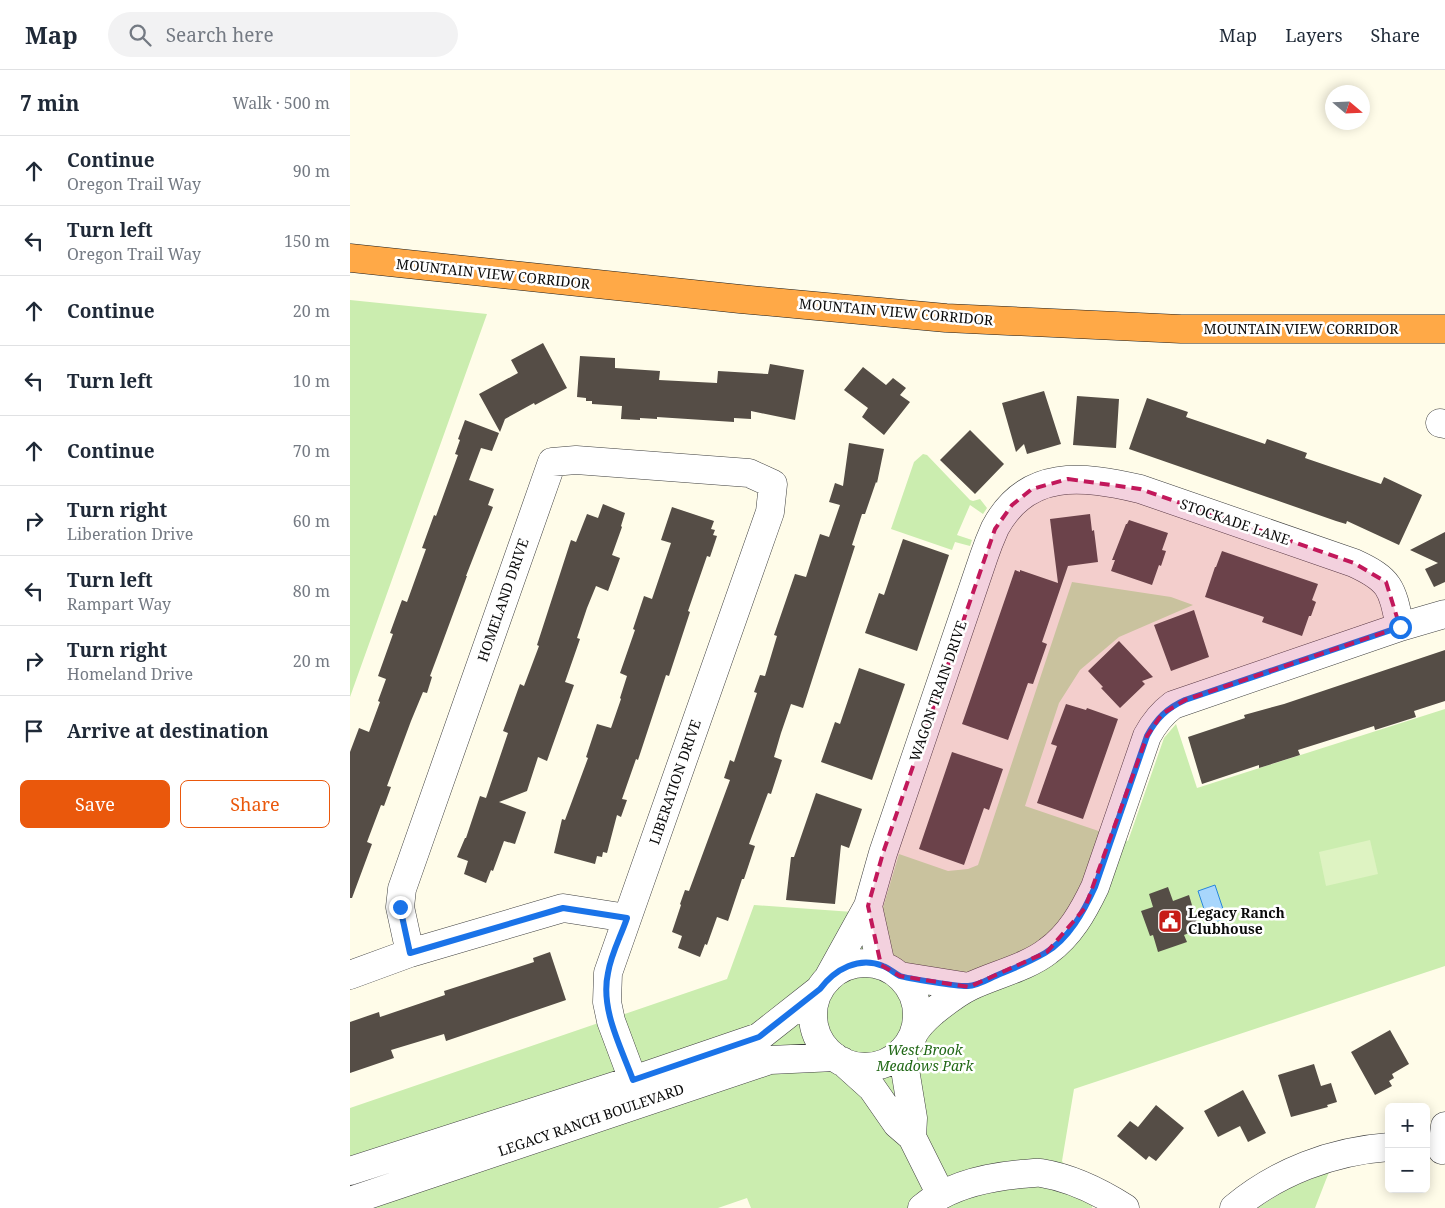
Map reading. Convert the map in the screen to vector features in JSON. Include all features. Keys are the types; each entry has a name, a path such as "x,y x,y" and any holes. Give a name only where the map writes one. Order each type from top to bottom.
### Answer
{"highway":[{"name":"MOUNTAIN VIEW CORRIDOR","path":"350,258 740,299 946,318 1181,328 1445,328"}],"street":[{"name":"HOMELAND DRIVE","path":"410,953 400,907 402,889 552,462 576,460 749,472 773,484"},
{"name":"STOCKADE LANE","path":"1032,489 1047,482 1068,479 1121,484 1354,563 1372,571 1386,582 1395,602 1400,627"},
{"name":"LIBERATION DRIVE","path":"633,1080 611,1021 607,1002 608,973 770,512 773,484"},
{"name":"WAGON TRAIN DRIVE","path":"824,984 868,906 885,845 987,547 1003,516 1012,505 1032,489"},
{"path":"839,1059 858,1066 874,1066 889,1061 907,1043 918,1026 940,1006 968,986 1018,967 1047,952 1062,939 1075,924 1095,887 1147,736 1153,724 1172,705 1400,627 1445,614"},
{"name":"WAGON TRAIN DRIVE","path":"868,906 890,970"},
{"path":"350,975 410,953 563,908 627,918"},
{"path":"912,1137 897,1124 872,1088 824,1047 815,1026 815,1003 824,984 838,970 852,964 867,963 890,970 968,986"},
{"path":"890,970 910,988 916,1003 917,1019 907,1043 913,1118 912,1137 932,1202 968,1184 996,1176 1040,1173 1082,1185 1126,1208"},
{"name":"LEGACY RANCH BOULEVARD","path":"350,1171 633,1080 759,1037 824,984"},
{"name":"LEGACY RANCH BOULEVARD","path":"350,1201 770,1060 839,1059"},
{"path":"1234,1208 1260,1188 1278,1178 1322,1160 1362,1150 1385,1147"}],"highlighted area":[{"path":"1068,479 1140,489 1354,563 1386,582 1400,627 1185,700 1162,714 1147,736 1085,908 1047,952 969,987 900,976 881,965 868,906 883,853 995,529 1012,505 1032,489"}],"green space":[{"path":"350,300 487,314 350,697"},
{"path":"923,454 927,455 970,500 980,499 987,508 983,514 970,505 957,535 972,540 970,546 955,542 952,550 891,529 914,462"},
{"name":"West Brook Meadows Park","path":"1072,582 1171,597 1193,605 1119,637 1080,670 1059,703 1025,806 1128,841 1164,738 1176,724 1197,788 1445,709 1445,966 1074,1089 1062,1161 1093,1205 1092,1208 751,1208 747,1198 718,1208 350,1208 350,1108 727,979 754,905 881,914 899,854 948,871 968,869 978,865"},
{"path":"1370,840 1378,874 1326,886 1319,852"},
{"path":"1329,1172 1315,1208 1257,1208 1291,1187"}],"water":[{"path":"1215,885 1226,918 1209,924 1198,891"}],"building":[{"path":"543,343 567,388 505,419 500,432 479,394 518,373 511,360"},
{"path":"580,356 615,358 615,368 660,371 659,380 717,383 718,371 768,374 770,364 804,370 795,420 751,411 751,419 734,418 734,422 657,417 657,419 640,418 640,420 621,419 622,406 592,404 592,401 586,401 586,398 577,397"},
{"path":"863,367 886,385 893,378 906,388 900,395 910,402 884,435 862,417 868,408 844,390"},
{"path":"1044,391 1061,444 1027,454 1024,444 1016,452 1002,403"},
{"path":"1077,396 1119,399 1116,448 1073,445"},
{"path":"1147,398 1188,412 1186,417 1265,444 1267,439 1307,453 1305,458 1381,484 1384,477 1422,495 1399,545 1347,521 1346,524 1336,521 1129,449"},
{"path":"465,420 499,433 492,451 481,448 469,480 494,489 488,505 493,507 430,676 432,677 427,693 423,692 387,786 391,787 384,806 381,805 367,842 372,844 352,898 350,898 350,752 359,728 369,732 380,702 378,701 386,679 378,676 393,634 390,633 402,600 407,602 426,549 422,548 434,515 436,516 458,455 455,454 460,440 458,439"},
{"path":"970,430 1004,464 975,494 940,460"},
{"path":"849,443 884,449 877,483 865,514 862,514 852,545 855,546 803,708 791,704 781,733 774,757 782,760 771,794 768,793 749,844 755,846 744,879 742,879 728,921 717,917 707,945 705,944 700,957 678,948 682,936 672,932 680,904 685,890 689,891 730,780 724,778 730,760 734,762 757,693 754,692 760,675 765,676 777,636 774,635 795,574 806,577 820,534 829,537 840,505 829,502 835,483 843,486"},
{"path":"603,504 625,513 612,555 620,558 608,591 596,586 587,608 577,638 580,639 565,682 574,685 547,761 538,757 527,791 499,802 526,812 515,844 504,841 493,871 491,870 486,883 464,874 468,861 457,857 466,838 480,796 486,798 508,733 503,731 520,684 524,686 539,646 537,645 571,540 576,542 587,514 598,518"},
{"path":"672,507 714,521 711,529 715,530 713,535 717,536 710,557 707,556 688,611 690,612 669,676 666,675 638,760 636,759 622,799 627,800 621,817 617,815 607,853 603,852 602,857 597,856 595,864 554,853 562,819 565,820 588,758 586,757 597,724 611,728 621,699 627,676 620,673 635,630 633,629 644,596 652,599 671,543 661,540"},
{"path":"1090,514 1098,562 1068,566 1042,642 1047,644 1033,684 1028,683 1008,740 962,724 1015,570 1058,583 1050,519"},
{"path":"1129,520 1168,533 1162,550 1166,551 1152,585 1111,571 1115,560 1112,560"},
{"path":"1445,532 1445,582 1434,587 1425,569 1438,563 1410,550"},
{"path":"903,539 949,555 917,651 865,633 879,593 884,595"},
{"path":"1222,551 1318,584 1312,600 1316,602 1302,636 1262,622 1264,617 1205,597"},
{"path":"1194,610 1209,657 1171,671 1154,625"},
{"path":"1119,641 1153,677 1142,681 1145,684 1120,708 1088,671"},
{"path":"1445,650 1445,701 1414,711 1416,717 1375,730 1374,726 1298,750 1300,755 1259,768 1259,765 1202,784 1188,737 1245,718 1244,715 1284,704"},
{"path":"859,668 905,684 872,780 821,762 835,722 840,724"},
{"path":"1066,704 1086,710 1087,708 1118,719 1083,819 1037,803 1057,746 1051,744"},
{"path":"952,752 1003,769 989,810 984,808 964,865 919,849"},
{"path":"816,793 862,809 849,848 841,845 835,904 786,900 791,857 794,857"},
{"name":"Legacy Ranch Clubhouse","path":"1168,887 1173,901 1189,895 1199,929 1184,935 1187,942 1158,952 1153,935 1150,936 1141,911 1153,907 1149,894"},
{"path":"550,952 566,1000 446,1041 444,1034 391,1050 394,1058 350,1073 350,1022 379,1012 380,1017 445,995 444,991 534,962 533,958"},
{"path":"1390,1030 1409,1064 1392,1074 1394,1078 1389,1081 1392,1086 1375,1095 1351,1052"},
{"path":"1314,1064 1321,1086 1331,1083 1337,1102 1327,1105 1328,1107 1291,1117 1278,1075"},
{"path":"1243,1090 1266,1133 1248,1142 1240,1126 1218,1137 1204,1111"},
{"path":"1156,1105 1184,1128 1156,1161 1149,1156 1146,1160 1117,1136 1130,1121 1138,1127"}],"place":[{"name":"Legacy Ranch Clubhouse","path":"1170,921"}],"route":[{"path":"400,907 410,953 563,908 627,918 608,973 607,1002 611,1021 633,1080 759,1037 820,989 838,970 852,964 867,963 881,965 900,976 968,986 1018,967 1047,952 1075,924 1085,908 1095,887 1147,736 1153,724 1162,714 1172,705 1185,700 1400,627"}]}
